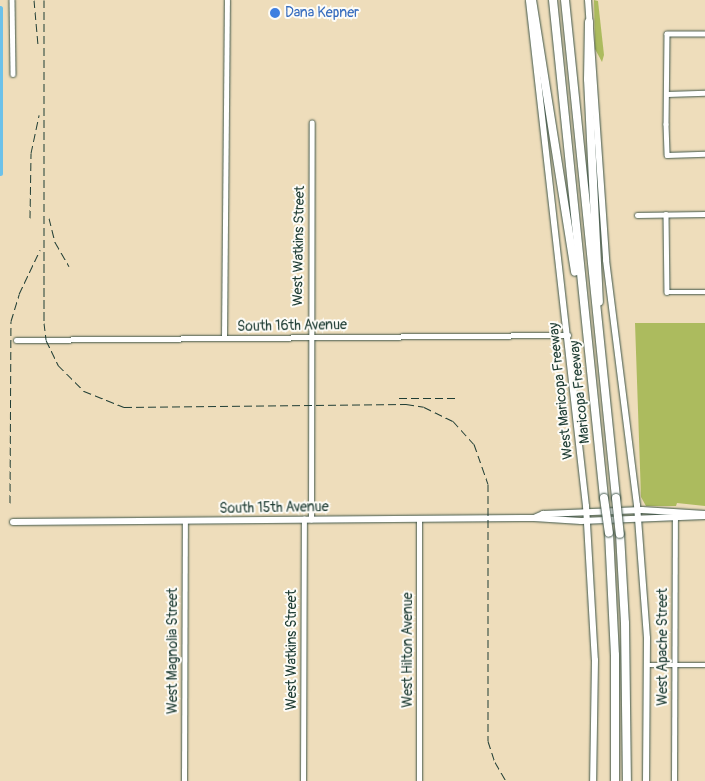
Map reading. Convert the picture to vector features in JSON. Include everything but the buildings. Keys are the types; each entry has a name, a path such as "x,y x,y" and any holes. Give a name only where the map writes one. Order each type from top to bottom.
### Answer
{"highway":[{"path":"531,0 575,273 582,298"},
{"name":"Maricopa Freeway","path":"553,0 582,298 609,533 616,655 614,781"},
{"name":"Maricopa Freeway","path":"566,0 620,534 625,623 627,781"},
{"path":"589,22 588,79 600,298 596,311"}],"main road":[{"name":"West Maricopa Freeway","path":"531,0 586,512 595,660 593,781"},
{"path":"588,0 606,260 638,520 648,665 646,781"},
{"name":"South 15th Avenue","path":"534,518 543,514 637,511 675,516"},
{"name":"South 15th Avenue","path":"13,522 534,518 586,521 638,520 705,515"}],"street":[{"path":"12,0 13,74"},
{"path":"224,338 227,0"},
{"path":"705,34 667,34 666,94 667,155 705,154"},
{"path":"666,94 705,93"},
{"name":"West Watkins Street","path":"304,781 312,123"},
{"path":"666,214 666,292 705,292"},
{"path":"637,215 705,214"},
{"name":"South 16th Avenue","path":"16,340 568,335"},
{"name":"West Apache Street","path":"674,781 675,516"},
{"name":"West Hilton Avenue","path":"419,519 419,781"},
{"name":"West Magnolia Street","path":"184,781 185,521"},
{"path":"648,665 705,664"}],"green space":[{"path":"594,0 598,1 604,55 602,62 595,49"},
{"path":"635,323 705,323 705,506 677,503 676,506 646,506 641,497"}],"waterway":[{"path":"0,8 0,173"}],"railway":[{"path":"34,0 38,45"},
{"path":"44,0 44,323 46,340 58,365 84,391 124,407 406,404 424,407 453,421 474,444 488,484 488,741 495,762 506,781"},
{"path":"30,218 31,153 39,115"},
{"path":"49,218 55,242 69,266"},
{"path":"10,503 11,321 19,294 40,250"},
{"path":"399,398 456,398"}],"place":[{"name":"Dana Kepner","path":"275,13"}]}
